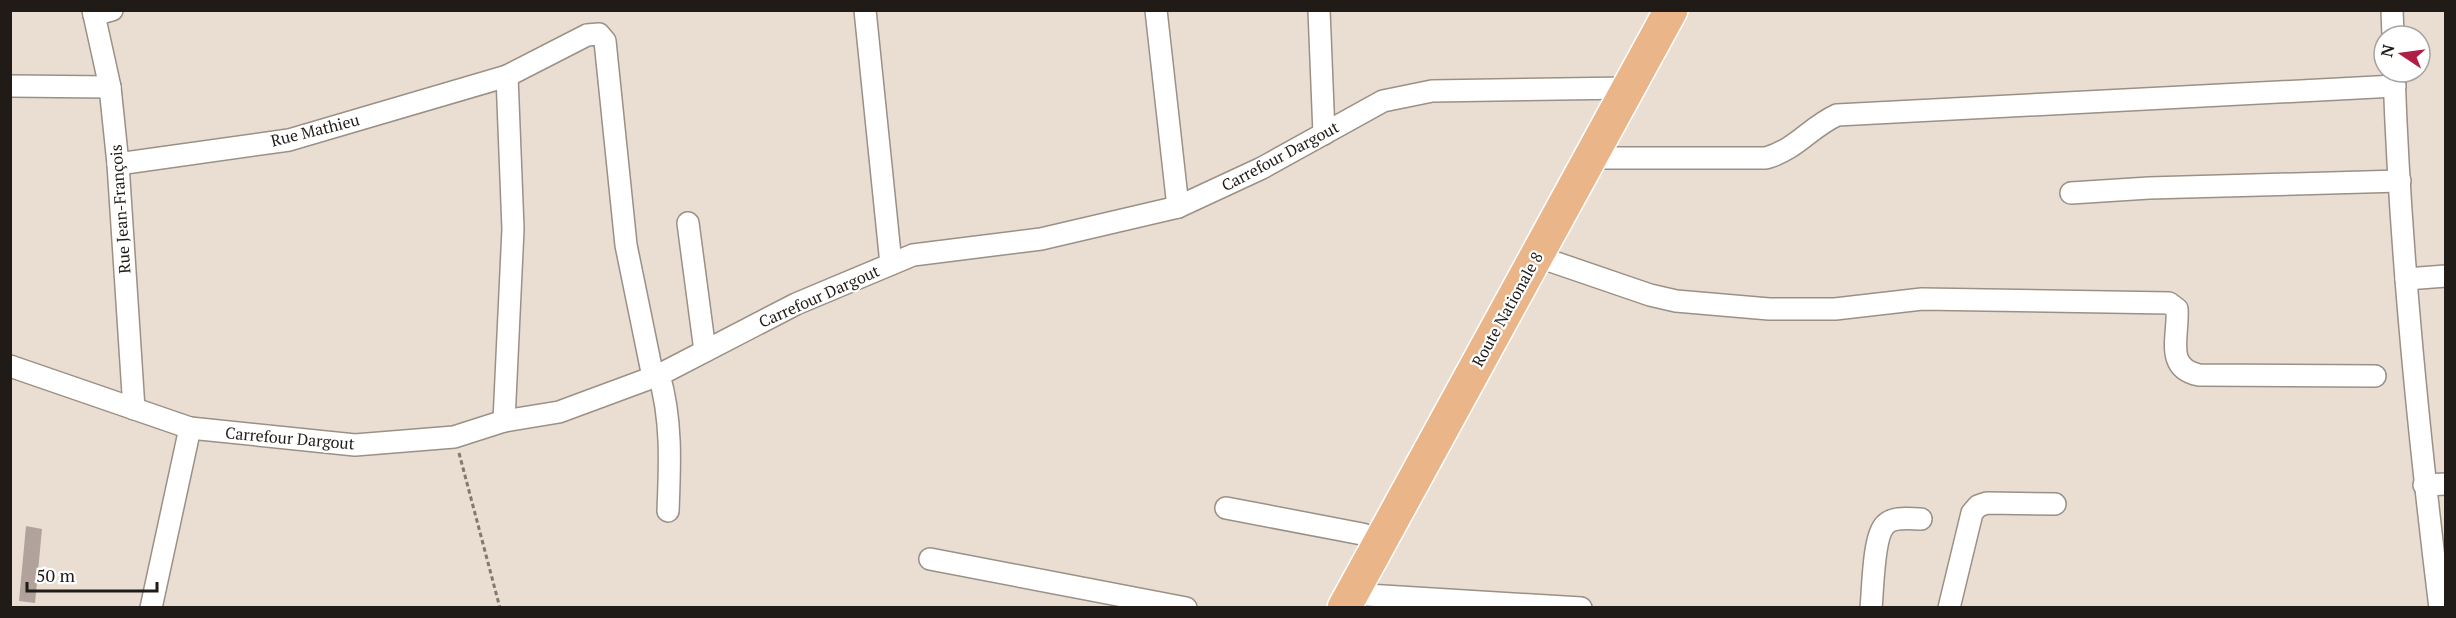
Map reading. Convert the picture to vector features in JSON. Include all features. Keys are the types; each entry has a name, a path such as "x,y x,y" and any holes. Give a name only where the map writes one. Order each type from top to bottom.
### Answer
{"main road":[{"name":"Route Nationale 8","path":"1347,601 1671,10"}],"street":[{"path":"865,10 891,264"},
{"path":"1156,10 1178,207"},
{"path":"1319,10 1324,134"},
{"name":"Rue Jean-François","path":"99,12 118,164 134,409"},
{"name":"Rue Mathieu","path":"118,164 289,140 507,76 587,35 599,34 605,41 626,245 656,376"},
{"path":"504,421 513,229 507,76"},
{"path":"1589,158 1766,158 1785,153 1822,122 1837,115 2372,80"},
{"path":"2395,84 2406,279 2435,485 2439,608"},
{"path":"10,86 110,87"},
{"name":"Carrefour Dargout","path":"10,366 190,428 355,445 454,437 504,421 559,412 656,376 796,304 913,255 1041,239 1178,207 1262,168 1383,101 1432,91 1628,88"},
{"path":"2071,193 2149,188 2400,181"},
{"path":"688,223 705,351"},
{"path":"1536,256 1676,302 1769,309 1834,309 1922,299 2169,303 2177,309 2176,357 2179,366 2186,373 2375,376"},
{"path":"2406,279 2445,276"},
{"path":"656,376 667,401 669,423 668,511"},
{"path":"151,608 190,428"},
{"path":"1949,608 1972,513 1978,506 1988,503 2055,504"},
{"path":"1226,508 1353,532 1380,540"},
{"path":"1871,608 1879,537 1885,525 1896,519 1921,519"},
{"path":"930,559 1186,608"},
{"path":"1347,601 1581,608"}],"path":[{"path":"454,437 500,608"}],"building":[{"path":"26,526 42,529 35,603 19,601"}]}
